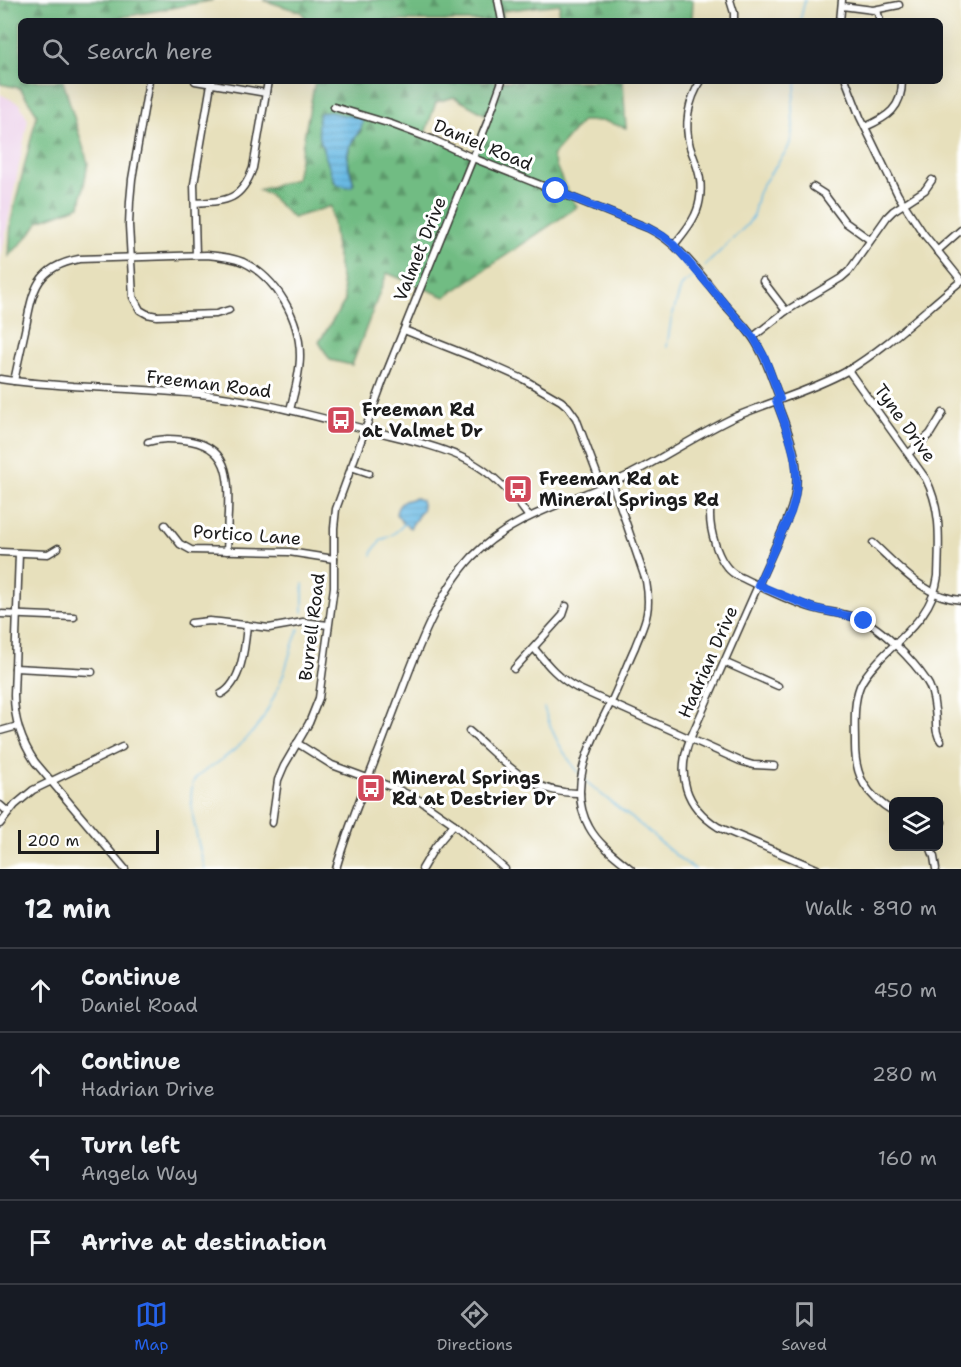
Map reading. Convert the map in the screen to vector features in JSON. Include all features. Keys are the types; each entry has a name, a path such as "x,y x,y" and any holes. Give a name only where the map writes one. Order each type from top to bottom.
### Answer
{"street":[{"path":"498,0 501,18"},
{"path":"730,0 734,18"},
{"path":"840,18 842,3 877,10 899,5"},
{"path":"877,10 879,18"},
{"path":"148,84 132,179 129,225 133,297 140,310 147,314 169,316 216,314 229,310"},
{"path":"196,255 194,184 211,84 266,93"},
{"path":"195,203 223,200 242,191 253,168 268,84"},
{"name":"Valmet Drive","path":"365,429 501,84"},
{"path":"674,245 689,227 699,202 699,174 690,147 687,128 689,108 700,84"},
{"path":"336,869 346,835 428,627 457,574 475,555 501,533 529,517 644,467 726,422 848,370 886,343 961,280 904,204 860,117 847,84"},
{"path":"866,127 890,114 900,99 902,84"},
{"name":"Daniel Road","path":"334,107 434,140 663,236 674,245 753,337 765,358 778,400"},
{"path":"753,337 786,311 841,278 855,263 887,216 925,190 932,180"},
{"path":"813,187 824,194 846,222 870,240"},
{"path":"938,251 961,230"},
{"path":"14,381 32,294 43,277 58,265 79,259 196,255 226,257 257,271 270,283 286,303 294,320 300,348 299,376 290,411"},
{"path":"763,280 786,311"},
{"path":"404,330 511,373 561,401 574,413 602,487"},
{"name":"Tyne Drive","path":"848,370 926,478 938,513 938,576 934,593 924,614 869,671 861,685 855,707 856,764 861,779 870,794 889,809"},
{"name":"Freeman Road","path":"0,379 232,398 365,429 430,446 461,457 489,474 529,517"},
{"name":"Hadrian Drive","path":"778,400 796,462 795,500 690,739 684,765 685,780 690,798 702,815 718,827 817,869"},
{"path":"909,453 930,434 943,413"},
{"name":"Burrell Road","path":"272,823 278,780 317,706 333,587 336,509 365,429"},
{"path":"148,442 158,439 189,440 210,448 219,456 227,474 227,551"},
{"path":"351,466 369,472"},
{"path":"612,482 646,581 648,602 645,624 585,758 579,793 590,829 602,844 631,869"},
{"path":"711,504 710,516 715,541 726,567 732,573 813,608 853,617 872,625 917,668 928,684 936,710 937,733 942,741"},
{"name":"Portico Lane","path":"165,525 186,548 290,552 334,559"},
{"path":"873,543 916,581 934,593 961,600"},
{"path":"0,552 48,554 58,548"},
{"path":"20,553 14,702 18,726 31,755 51,782 124,869"},
{"path":"514,669 563,615 566,606"},
{"path":"0,614 74,617"},
{"path":"191,623 208,621 269,628 303,622 328,625"},
{"path":"221,694 230,687 241,665 248,625"},
{"path":"534,648 561,679 577,688 747,763 774,766"},
{"path":"724,662 778,686"},
{"path":"15,668 92,672"},
{"path":"0,731 18,726"},
{"path":"469,731 513,771 527,780 552,790 579,793"},
{"path":"297,743 332,765 415,797 454,824 506,869"},
{"path":"0,824 26,795 122,747"},
{"path":"0,805 9,812"},
{"path":"422,869 435,847 454,824"},
{"path":"932,851 936,869"}],"shaded area":[{"path":"0,94 20,104 28,120 0,263"}],"green space":[{"path":"0,0 214,0 118,18 18,18 18,84 64,84 88,163 80,206 39,221 9,256 11,221 37,114 20,88 0,84"},
{"path":"263,0 693,0 692,18 558,18 560,4 502,11 503,18 306,18 301,12"},
{"path":"314,84 623,84 626,128 604,121 582,121 552,156 577,207 445,297 387,273 352,365 330,360 319,342 345,301 331,206 293,218 268,194 258,190 296,179","holes":["454,97 488,116 472,155 425,134 436,102","361,131 355,137 348,156 354,183 334,182 320,141"]}],"water":[{"path":"330,112 359,118 363,121 348,152 348,164 353,183 350,187 336,183 320,140 319,115"},
{"path":"416,498 421,500 423,508 410,528 396,514 403,502"}],"waterway":[{"path":"801,18 805,0"},
{"path":"705,266 747,225 753,216 763,184 787,150 793,127 792,106 796,84"},
{"path":"667,347 671,320 681,287 696,275"},
{"path":"372,555 380,540 394,534 405,523"},
{"path":"303,584 303,612"},
{"path":"205,869 192,810 191,797 195,779 236,748 263,718 284,673 299,629"},
{"path":"544,708 558,742 579,773"},
{"path":"584,779 695,869"}],"place":[{"name":"Freeman Rd at Valmet Dr","path":"341,420"},
{"name":"Freeman Rd at Mineral Springs Rd","path":"518,489"},
{"name":"Mineral Springs Rd at Destrier Dr","path":"371,788"}],"route":[{"path":"556,191 663,236 674,245 753,337 765,358 780,399 776,400 791,443 798,481 791,512 758,585 813,608 864,621"}]}
